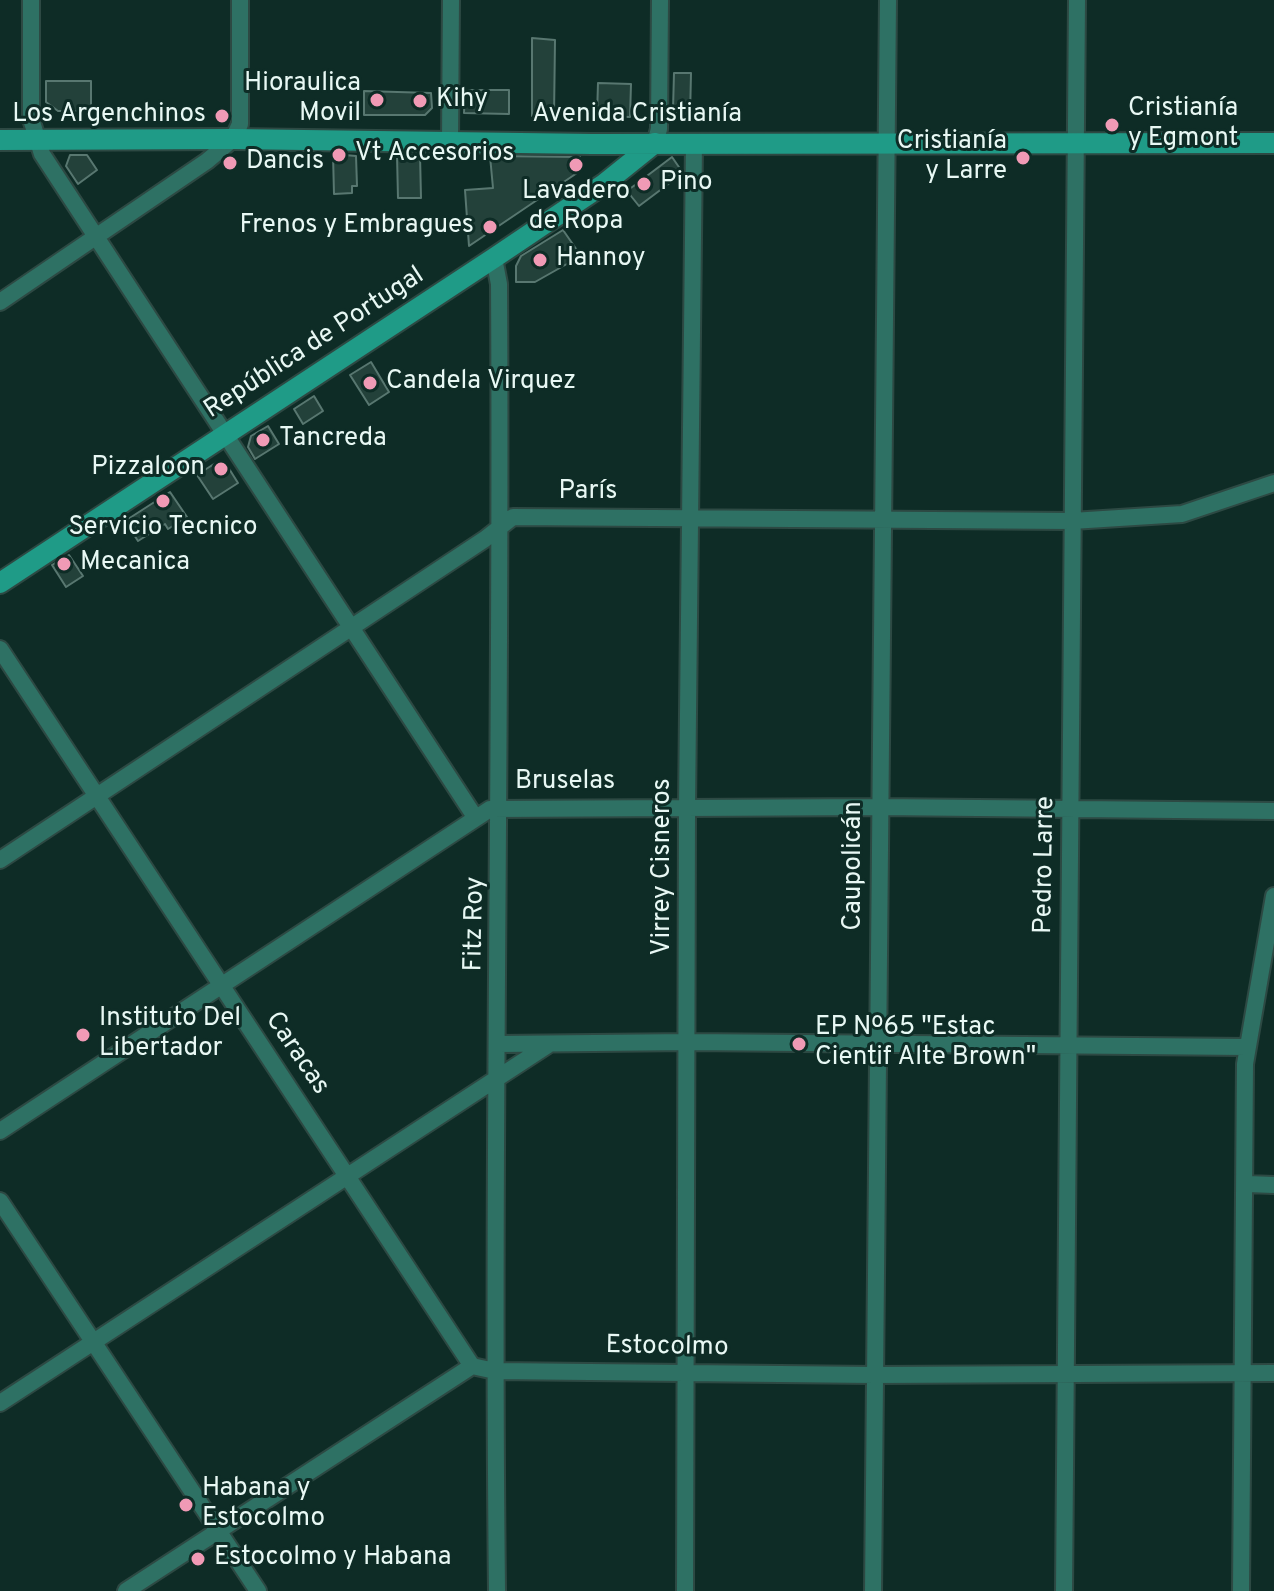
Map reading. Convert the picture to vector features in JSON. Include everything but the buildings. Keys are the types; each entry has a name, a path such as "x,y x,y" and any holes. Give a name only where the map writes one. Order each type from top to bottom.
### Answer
{"main road":[{"name":"Avenida Cristianía","path":"0,140 1274,143"},
{"name":"República de Portugal","path":"0,583 494,258 604,184 655,143"}],"street":[{"path":"31,0 31,119 36,141 95,239 475,817"},
{"path":"0,302 207,161 233,139 240,124 240,0"},
{"path":"450,142 451,0"},
{"path":"655,143 659,129 660,0"},
{"name":"Caupolicán","path":"873,1591 888,0"},
{"name":"Pedro Larre","path":"1064,1591 1077,0"},
{"name":"Virrey Cisneros","path":"685,1591 689,1042 687,808 694,142"},
{"name":"Fitz Roy","path":"494,258 499,284 501,526 495,1371 497,1591"},
{"name":"París","path":"0,860 352,628 513,517 1072,521 1182,514 1274,483"},
{"name":"Caracas","path":"0,649 472,1366"},
{"name":"Bruselas","path":"0,1131 475,817 501,807 1274,811"},
{"path":"1241,1591 1247,1047 1274,896"},
{"path":"499,1044 689,1042 1247,1047"},
{"path":"0,1403 549,1044"},
{"path":"1247,1184 1274,1185"},
{"path":"0,1201 258,1591"},
{"path":"126,1591 472,1366"},
{"name":"Estocolmo","path":"472,1366 495,1371 874,1375 1274,1373"}],"place":[{"name":"Hioraulica Movil","path":"377,100"},
{"name":"Kihy","path":"420,101"},
{"name":"Los Argenchinos","path":"222,116"},
{"name":"Cristianía y Egmont","path":"1112,125"},
{"name":"Vt Accesorios","path":"339,155"},
{"name":"Cristianía y Larre","path":"1023,158"},
{"name":"Dancis","path":"230,163"},
{"name":"Lavadero de Ropa","path":"576,165"},
{"name":"Pino","path":"644,184"},
{"name":"Frenos y Embragues","path":"490,227"},
{"name":"Hannoy","path":"540,260"},
{"name":"Candela Virquez","path":"370,383"},
{"name":"Tancreda","path":"263,440"},
{"name":"Pizzaloon","path":"221,469"},
{"name":"Servicio Tecnico","path":"163,501"},
{"name":"Mecanica","path":"64,564"},
{"name":"Instituto Del Libertador","path":"83,1035"},
{"name":"EP Nº65 \"Estac Cientif Alte Brown\"","path":"799,1044"},
{"name":"Habana y Estocolmo","path":"186,1505"},
{"name":"Estocolmo y Habana","path":"198,1559"}]}
